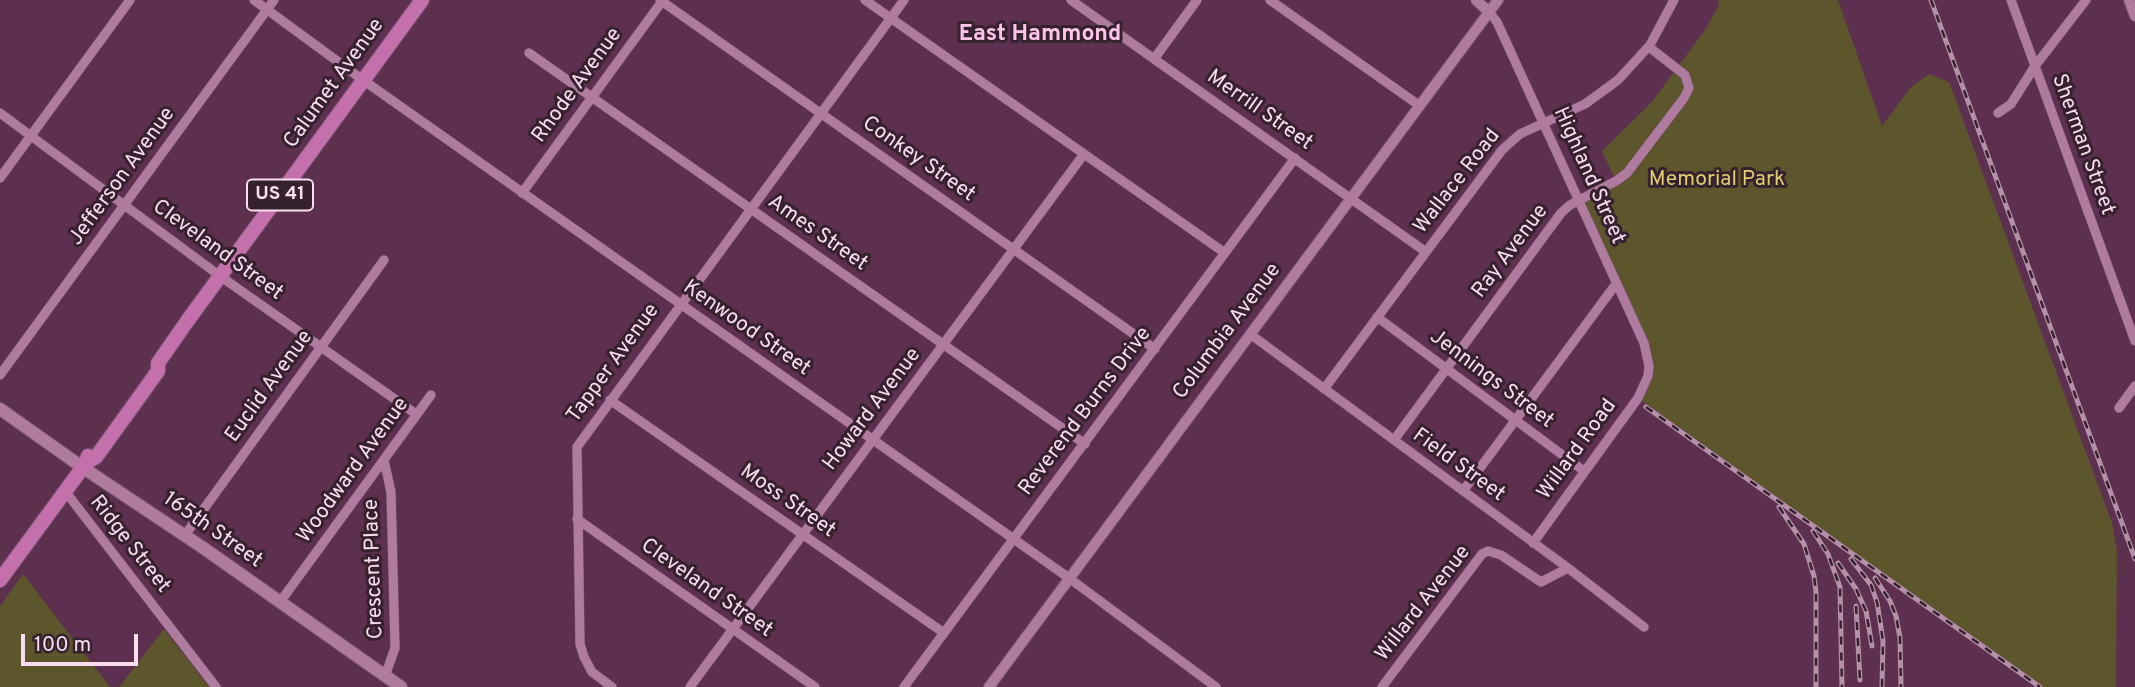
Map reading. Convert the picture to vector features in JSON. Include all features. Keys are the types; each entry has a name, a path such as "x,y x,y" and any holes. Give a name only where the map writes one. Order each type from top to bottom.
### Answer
{"main road":[{"name":"Calumet Avenue","path":"0,580 84,465 89,452 142,376 150,366 158,363 422,0"},
{"name":"165th Street","path":"0,409 401,687"}],"street":[{"path":"0,178 130,0"},
{"name":"Kenwood Street","path":"254,0 522,193 1069,578 1216,687"},
{"name":"Jefferson Avenue","path":"0,375 274,0"},
{"name":"Rhode Avenue","path":"522,193 662,0"},
{"name":"Conkey Street","path":"662,0 1155,349"},
{"path":"865,0 1225,253"},
{"name":"Tapper Avenue","path":"612,687 592,672 585,662 580,644 577,447 904,0"},
{"name":"Merrill Street","path":"1071,0 1426,252"},
{"path":"1154,59 1197,0"},
{"path":"1270,0 1420,106"},
{"name":"Highland Street","path":"1476,0 1497,22 1544,123 1643,343 1648,376"},
{"name":"Columbia Avenue","path":"989,687 1498,0"},
{"name":"Wallace Road","path":"1324,389 1502,150 1520,134 1585,104 1618,80 1649,47 1674,0"},
{"name":"Sherman Street","path":"2011,0 2135,341"},
{"path":"1998,113 2011,104 2035,66 2086,0"},
{"path":"2129,0 2135,16"},
{"name":"Ray Avenue","path":"1394,440 1561,213 1627,173 1687,93 1689,83 1685,75 1649,47"},
{"name":"Ames Street","path":"530,54 1085,444"},
{"name":"Cleveland Street","path":"0,113 220,276 416,414"},
{"name":"Howard Avenue","path":"690,687 1084,154"},
{"name":"Reverend Burns Drive","path":"904,687 1295,158"},
{"name":"Euclid Avenue","path":"185,535 384,260"},
{"path":"1463,491 1616,284"},
{"name":"Jennings Street","path":"1377,317 1584,471"},
{"name":"Field Street","path":"1250,334 1644,627"},
{"name":"Willard Road","path":"1533,543 1638,398 1648,376"},
{"path":"2119,408 2135,386"},
{"name":"Woodward Avenue","path":"280,602 431,395"},
{"name":"Moss Street","path":"610,400 944,633"},
{"name":"Crescent Place","path":"384,460 391,492 396,648 385,676"},
{"name":"Ridge Street","path":"65,491 216,687"},
{"name":"Cleveland Street","path":"577,519 815,687"},
{"name":"Willard Avenue","path":"1382,687 1482,554 1489,551 1501,555 1541,582 1568,568"}],"green space":[{"name":"Memorial Park","path":"1719,0 1838,0 1882,126 1911,87 1929,74 1949,82 2112,523 2117,550 2116,687 2044,687 1638,398 1644,387 1647,355 1579,201 1616,181 1602,151 1652,102 1705,30"},
{"path":"23,574 110,687 0,687 0,606"},
{"path":"164,629 209,687 119,687"}],"railway":[{"path":"1931,0 2135,559"},
{"path":"1646,407 2040,687"},
{"path":"1779,507 1804,544 1814,576 1816,687"},
{"path":"1813,531 1828,554 1840,587 1842,687"},
{"path":"1851,559 1871,585 1877,602 1883,641 1882,687"},
{"path":"1838,563 1856,589 1866,611 1872,646"},
{"path":"1875,578 1896,616 1900,638 1901,687"},
{"path":"1856,606 1860,680"}],"district":[{"name":"East Hammond","path":"1040,35"}]}
